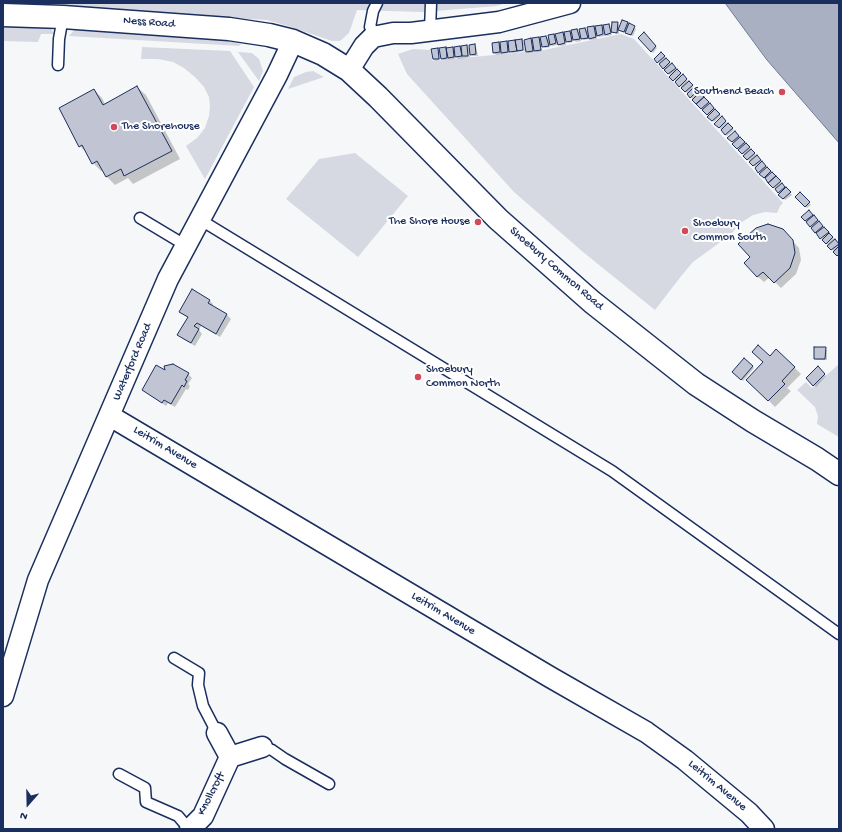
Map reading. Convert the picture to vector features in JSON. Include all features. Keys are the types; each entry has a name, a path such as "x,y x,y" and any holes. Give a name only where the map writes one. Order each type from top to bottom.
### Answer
{"main road":[{"name":"Ness Road","path":"3,15 63,17 229,29 269,35 293,41"},
{"name":"Shoebury Common Road","path":"293,41 323,54 348,70 386,105 498,219 592,302 696,384 839,474"}],"street":[{"path":"348,70 364,46 374,37 498,22 570,3"},
{"name":"Waterford Road","path":"3,696 38,580 168,279 199,219 278,76 293,41"},
{"name":"Leitrim Avenue","path":"110,416 550,677 646,732 685,760 749,813 764,829"},
{"path":"217,733 230,757 262,747"},
{"name":"Knollcroft","path":"189,829 203,816 230,757"}],"lane":[{"path":"377,3 373,11 370,27 379,36"},
{"path":"430,31 431,3"},
{"path":"58,65 59,39 63,17"},
{"path":"140,218 185,245"},
{"path":"199,219 612,471 839,634"},
{"path":"174,658 199,673 198,685 203,706 217,733"},
{"path":"262,747 272,750 329,784"},
{"path":"118,774 144,788 146,802 178,816 189,829"}],"shaded area":[{"path":"3,3 506,3 497,6 423,12 357,10 349,33 340,41 332,41 267,20 50,7 50,27 54,34 41,34 38,42 3,41"},
{"path":"76,28 229,41 241,44 239,46 69,36"},
{"name":"Shoebury Common South","path":"621,34 634,39 783,203 777,213 765,212 753,215 742,222 730,235 693,262 655,310 583,252 514,192 407,74 398,54 413,49 430,50 433,61 544,50"},
{"path":"142,47 230,51 254,87 205,179 186,146 197,138 205,128 209,116 209,97 204,87 184,68 173,62 158,59 141,59"},
{"path":"238,52 252,53 259,59 263,71 259,81"},
{"path":"313,71 324,77 288,89 294,77"},
{"path":"355,153 408,196 358,257 286,199 319,159"},
{"path":"839,364 839,437 817,424 818,416 815,407 797,390 806,382 812,388"}],"water":[{"path":"725,3 839,3 839,143 767,60"}],"building":[{"path":"622,20 628,22 624,32 618,30"},
{"path":"612,22 618,22 617,33 611,32"},
{"path":"629,23 635,26 631,35 625,33"},
{"path":"609,24 611,33 605,35 603,25"},
{"path":"602,25 603,34 597,36 595,26"},
{"path":"594,26 596,37 589,39 587,27"},
{"path":"585,28 588,38 581,39 579,29"},
{"path":"577,29 580,39 573,40 571,30"},
{"path":"570,31 572,41 566,42 564,32"},
{"path":"563,32 565,43 558,45 555,34"},
{"path":"644,32 656,46 651,52 638,38"},
{"path":"554,34 556,43 550,45 548,35"},
{"path":"546,36 549,46 542,47 540,37"},
{"path":"539,37 541,50 534,51 532,38"},
{"path":"531,38 533,51 526,52 524,40"},
{"path":"522,39 523,50 517,51 515,40"},
{"path":"515,40 517,51 509,52 508,41"},
{"path":"507,41 508,52 501,53 500,42"},
{"path":"499,42 500,52 493,53 492,43"},
{"path":"475,44 476,54 470,55 469,45"},
{"path":"467,45 468,56 462,56 461,46"},
{"path":"460,46 462,56 455,57 454,47"},
{"path":"446,47 447,58 441,59 439,48"},
{"path":"453,47 454,57 448,58 446,48"},
{"path":"438,48 439,59 433,59 431,49"},
{"path":"661,52 665,56 657,63 654,59"},
{"path":"666,58 670,62 663,69 659,64"},
{"path":"672,63 676,68 668,74 664,70"},
{"path":"677,69 681,73 673,81 669,77"},
{"path":"683,74 687,79 679,87 675,82"},
{"path":"689,81 693,85 685,92 681,88"},
{"name":"The Shorehouse","path":"137,86 172,151 124,176 121,169 106,177 97,161 92,164 82,145 79,147 59,108 94,89 103,105"},
{"path":"694,87 698,90 690,98 687,94"},
{"path":"700,92 704,97 696,104 692,100"},
{"path":"704,97 709,102 701,109 696,104"},
{"path":"710,103 714,108 707,115 702,110"},
{"path":"715,109 720,114 712,121 707,117"},
{"path":"722,116 726,121 719,128 714,124"},
{"path":"728,123 733,128 725,135 721,130"},
{"path":"735,131 739,136 732,142 727,138"},
{"path":"740,137 745,142 737,149 732,144"},
{"path":"746,143 750,147 742,154 738,150"},
{"path":"751,149 755,153 747,160 743,156"},
{"path":"757,155 761,160 753,166 749,162"},
{"path":"762,161 766,166 758,173 755,168"},
{"path":"767,167 771,171 764,178 759,174"},
{"path":"772,172 776,176 768,183 765,178"},
{"path":"776,176 781,181 773,188 768,183"},
{"path":"782,183 785,187 778,193 775,189"},
{"path":"786,187 791,192 783,199 778,195"},
{"path":"800,192 810,202 805,207 795,197"},
{"path":"809,210 813,215 805,221 801,217"},
{"path":"814,215 818,220 810,227 806,222"},
{"path":"819,221 823,226 815,233 811,228"},
{"path":"768,224 783,229 793,240 795,253 790,268 774,283 763,272 757,277 744,263 750,257 738,244 756,228"},
{"path":"824,227 829,232 820,239 816,233"},
{"path":"829,233 833,237 826,244 822,240"},
{"path":"835,239 839,244 831,250 827,246"},
{"path":"839,246 839,254 837,256 833,252"},
{"path":"192,289 210,300 208,303 227,314 216,334 197,323 194,326 199,329 191,343 177,335 188,317 179,312"},
{"path":"758,345 770,356 776,349 795,367 782,381 785,384 768,401 746,380 763,362 752,352"},
{"path":"814,347 826,347 825,359 814,359"},
{"path":"744,358 753,366 741,380 732,372"},
{"path":"173,364 189,373 185,380 187,381 184,387 182,385 171,404 164,400 162,403 142,390 156,365 165,370 164,366"},
{"path":"818,366 825,374 813,386 806,378"}],"place":[{"name":"Southend Beach","path":"782,92"},
{"name":"The Shorehouse","path":"114,127"},
{"name":"The Shore House","path":"478,222"},
{"name":"Shoebury Common South","path":"685,231"},
{"name":"Shoebury Common North","path":"418,377"}]}
